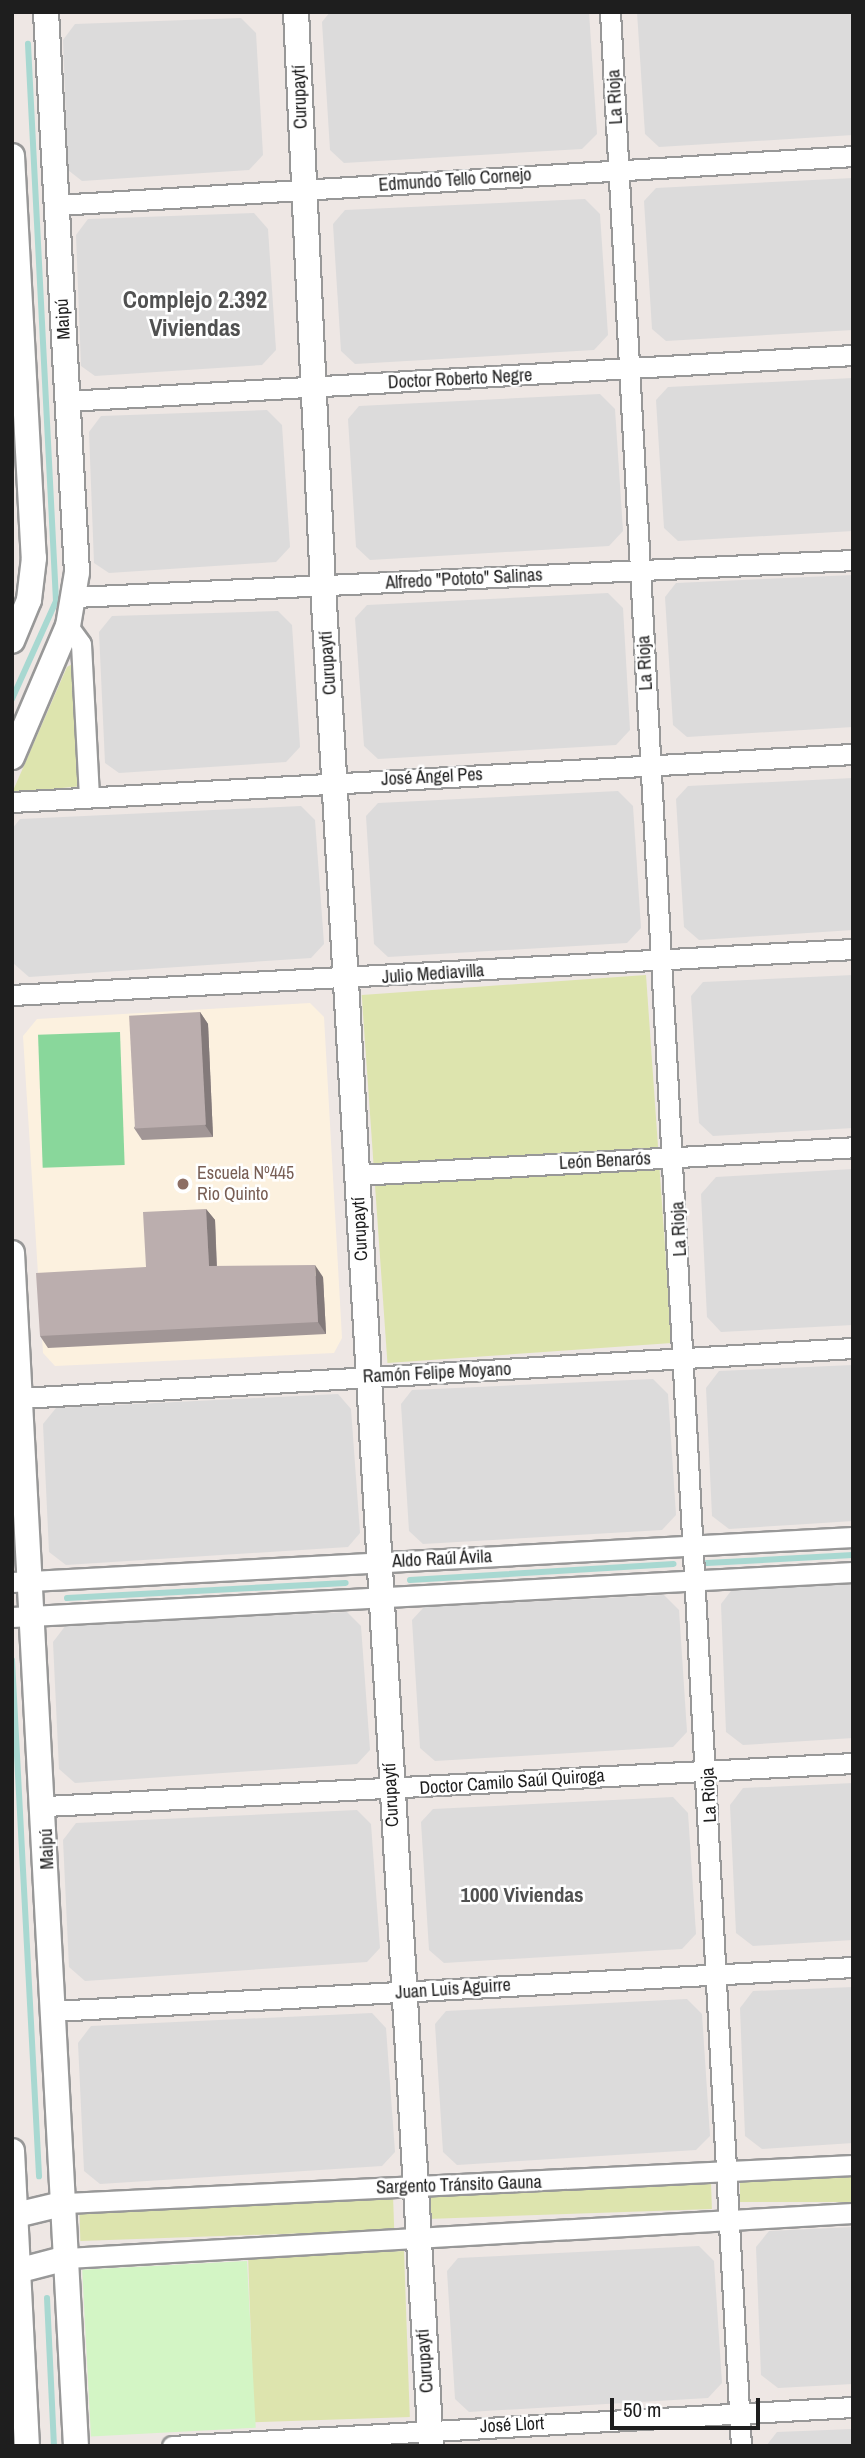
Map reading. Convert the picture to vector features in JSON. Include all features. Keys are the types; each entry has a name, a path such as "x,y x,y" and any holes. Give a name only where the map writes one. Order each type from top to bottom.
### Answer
{"street":[{"name":"Maipú","path":"12,757 68,626 75,597 46,12"},
{"name":"Curupaytí","path":"296,12 323,586 390,1790 430,2438"},
{"name":"La Rioja","path":"610,12 719,1972 741,2446"},
{"path":"12,156 20,407 34,558 12,641"},
{"name":"Edmundo Tello Cornejo","path":"57,205 853,156"},
{"name":"Doctor Roberto Negre","path":"67,401 853,355"},
{"name":"Alfredo \"Pototo\" Salinas","path":"75,597 853,560"},
{"path":"68,626 80,644 89,796"},
{"name":"José Ángel Pes","path":"12,802 853,754"},
{"name":"Julio Mediavilla","path":"12,995 346,980 662,958 853,949"},
{"name":"León Benarós","path":"357,1175 853,1147"},
{"name":"Maipú","path":"12,1253 21,1398 23,1616 46,1806 53,2011 66,2203 76,2446"},
{"name":"Ramón Felipe Moyano","path":"21,1398 853,1348"},
{"name":"Aldo Raúl Ávila","path":"22,1582 853,1536"},
{"name":"Aldo Raúl Ávila","path":"23,1616 853,1572"},
{"name":"Doctor Camilo Saúl Quiroga","path":"46,1806 390,1790 708,1769 853,1763"},
{"name":"Juan Luis Aguirre","path":"53,2011 402,1993 719,1972 853,1967"},
{"path":"12,2151 27,2446"},
{"name":"Sargento Tránsito Gauna","path":"66,2203 853,2165"},
{"path":"14,2215 66,2203"},
{"path":"17,2271 67,2258 853,2213"},
{"name":"José Llort","path":"172,2446 430,2438 853,2407"}],"shaded area":[{"path":"330,12 589,12 597,134 582,149 344,163 330,150 322,22"},
{"path":"637,12 853,12 853,135 659,147 645,134"},
{"path":"241,18 256,33 263,155 249,170 82,181 68,170 63,40 75,24"},
{"path":"853,178 853,330 666,341 652,329 644,201 656,188"},
{"path":"585,199 600,214 608,335 594,350 355,364 341,351 333,224 345,210"},
{"path":"254,213 268,229 276,350 262,365 95,376 81,366 76,235 88,219"},
{"path":"853,378 853,531 678,541 664,528 656,400 668,387"},
{"path":"600,394 615,409 623,531 609,546 370,560 356,547 348,419 359,406"},
{"path":"267,410 282,425 290,547 276,562 109,573 94,563 89,432 101,416"},
{"path":"853,575 853,727 687,737 673,725 665,597 676,583"},
{"path":"608,593 623,608 630,730 616,745 378,759 364,746 355,618 367,605"},
{"path":"278,611 292,625 300,747 286,762 119,773 105,763 99,632 112,616"},
{"path":"853,778 853,930 699,940 684,927 676,799 688,786"},
{"path":"618,791 633,806 641,928 627,943 388,957 374,944 366,816 378,803"},
{"path":"301,806 315,820 324,944 311,958 29,977 13,963 12,829 20,819"},
{"path":"853,975 853,1128 713,1136 699,1123 691,996 703,982"},
{"name":"Escuela Nº445 Rio Quinto","path":"310,1003 324,1017 342,1338 334,1353 55,1366 43,1353 23,1036 37,1019"},
{"path":"853,1169 853,1325 721,1332 707,1317 701,1194 716,1177"},
{"path":"853,1365 853,1521 729,1529 712,1516 706,1388 719,1371"},
{"path":"653,1379 668,1394 676,1515 662,1530 423,1544 409,1531 401,1404 412,1390"},
{"path":"338,1394 351,1409 360,1533 348,1547 66,1565 49,1552 43,1424 56,1408"},
{"path":"853,1582 853,1738 743,1745 726,1732 721,1604 734,1587"},
{"path":"664,1595 679,1610 687,1732 673,1747 435,1761 420,1748 412,1620 424,1607"},
{"path":"347,1612 361,1626 370,1750 357,1764 75,1783 59,1769 53,1642 66,1625"},
{"path":"853,1783 853,1940 753,1946 736,1933 730,1805 743,1788"},
{"path":"673,1797 688,1813 696,1934 682,1949 444,1963 429,1950 421,1822 433,1809"},
{"path":"357,1810 371,1824 380,1948 367,1962 85,1981 69,1967 63,1840 76,1823"},
{"path":"853,1987 853,2143 762,2149 745,2136 740,2008 753,1991"},
{"path":"687,1999 702,2014 710,2136 696,2150 457,2165 443,2152 435,2024 446,2011"},
{"path":"372,2013 386,2028 395,2152 382,2166 100,2184 84,2171 78,2043 91,2026"},
{"path":"853,2227 853,2384 778,2388 761,2375 756,2247 769,2231"},
{"path":"699,2246 714,2261 722,2383 708,2398 469,2412 455,2399 447,2271 458,2258"},
{"path":"853,2429 853,2446 766,2446 777,2432"}],"green space":[{"path":"74,663 82,786 12,793 67,667"},
{"path":"646,975 672,1343 387,1363 362,995"},
{"path":"120,1032 125,1165 43,1168 38,1035"},
{"path":"740,2177 853,2177 853,2202 740,2202"},
{"path":"711,2183 712,2209 428,2219 427,2193"},
{"path":"393,2195 394,2230 80,2241 79,2206"},
{"path":"404,2251 410,2417 254,2422 248,2256"},
{"path":"247,2261 256,2428 91,2436 82,2270"}],"building":[{"name":"Escuela Nº445 Rio Quinto","path":"200,1012 206,1125 135,1129 129,1016"},
{"name":"Escuela Nº445 Rio Quinto","path":"206,1209 209,1266 315,1265 318,1322 40,1336 36,1273 146,1267 143,1212"}],"waterway":[{"path":"12,699 56,601 28,44"},
{"path":"707,1563 853,1555"},
{"path":"410,1580 674,1564"},
{"path":"67,1598 346,1583"},
{"path":"12,1660 39,2176"},
{"path":"47,2298 54,2446"}],"place":[{"name":"Escuela Nº445 Rio Quinto","path":"183,1184"}],"district":[{"name":"Complejo 2.392 Viviendas","path":"195,314"},
{"name":"1000 Viviendas","path":"522,1895"}]}
